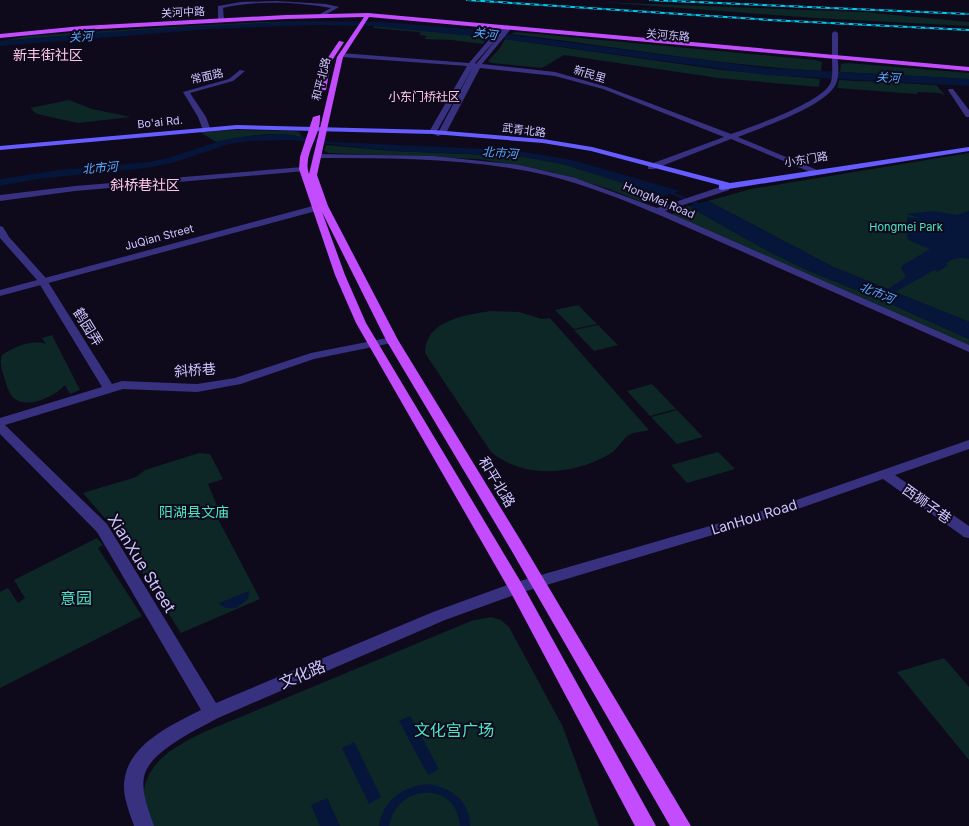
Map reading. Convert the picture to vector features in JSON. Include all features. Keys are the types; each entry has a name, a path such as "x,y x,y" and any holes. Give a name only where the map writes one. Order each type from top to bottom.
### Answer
{"main road":[{"name":"关河中路","path":"0,37 221,20 320,16 354,21"},
{"name":"关河中路","path":"0,37 164,25 354,21 366,18"},
{"name":"和平北路","path":"366,18 341,55 317,137 303,169 318,207 340,275 373,344 516,588 646,826"},
{"name":"关河东路","path":"366,18 969,71"},
{"name":"和平北路","path":"321,100 328,62 354,21"},
{"name":"和平北路","path":"319,109 313,175 318,207 392,340 681,826"},
{"name":"Bo'ai Rd.","path":"0,148 206,128 317,137"},
{"name":"武青北路","path":"317,137 438,133 493,138 567,147 653,165 723,186"},
{"name":"小东门路","path":"723,186 969,144"},
{"name":"小东门路","path":"814,171 969,148"}],"street":[{"path":"221,20 220,7 230,3 256,2 336,7 320,16"},
{"path":"438,133 474,65 504,30"},
{"path":"653,165 786,116 819,98 827,92 831,81 833,33"},
{"name":"新民里","path":"341,55 535,71 575,79 605,88 814,171"},
{"name":"常面路","path":"206,128 202,117 186,92 231,80 242,71"},
{"path":"951,90 969,115"},
{"name":"HongMei Road","path":"317,137 393,156 513,166 575,180 652,209 969,349"},
{"path":"0,198 84,187 228,177 303,169"},
{"name":"小东门路","path":"652,209 723,186"},
{"name":"JuQian Street","path":"0,293 318,207"},
{"name":"鹤园弄","path":"0,229 5,238 41,281 108,389"},
{"name":"鹤园弄","path":"0,241 37,280 41,281"},
{"name":"斜桥巷","path":"0,422 122,385 198,388 237,381 311,356 392,340"},
{"name":"XianXue Street","path":"0,427 102,528 212,713"},
{"name":"LanHou Road","path":"537,582 787,508 969,444"},
{"name":"西狮子巷","path":"885,474 969,534"},
{"name":"文化路","path":"144,826 134,792 134,776 141,760 179,730 212,713 439,616 537,582"}],"green space":[{"path":"600,2 863,12 969,22 969,26 815,18"},
{"path":"345,21 191,27 0,41 29,36 102,31 259,22"},
{"path":"374,26 487,37 483,44 424,39 427,36 419,35 421,33 419,32 373,28"},
{"path":"516,32 815,60 822,62 821,71 704,60 510,34"},
{"path":"505,39 722,70 820,79 819,87 718,78 564,55 542,68 491,63 488,61 500,48"},
{"path":"841,64 969,73 969,79 840,72"},
{"path":"839,80 936,85 945,95 939,93 917,92 917,94 837,88"},
{"path":"69,100 92,109 131,117 78,123 37,114 30,108"},
{"path":"235,130 293,131 299,132 302,137 270,134 216,142 200,132"},
{"path":"326,145 393,151 518,156 563,164 664,196 642,202 606,188 551,172 479,159 329,153 324,151"},
{"name":"Hongmei Park","path":"969,153 969,322 833,267 708,201 751,189"},
{"path":"688,206 766,250 807,270 969,339 969,347 673,215 673,213"},
{"path":"578,305 597,324 574,329 555,310"},
{"path":"491,311 519,312 542,319 550,318 649,430 629,435 611,453 594,462 564,470 533,470 518,467 504,461 491,452 425,353 427,342 439,326 459,317"},
{"path":"598,325 618,345 594,351 574,330"},
{"path":"52,335 80,390 70,394 65,385 42,400 27,403 15,399 9,391 3,374 2,355 29,343 46,344 42,338"},
{"path":"652,384 676,409 650,416 627,391"},
{"path":"677,410 703,437 677,444 651,417"},
{"path":"718,452 735,469 687,483 671,465"},
{"name":"阳湖县文庙","path":"199,453 210,454 223,479 208,484 221,515 217,517 260,599 181,633 115,530 83,493 136,477 145,470"},
{"name":"意园","path":"97,538 103,545 98,548 142,616 0,688 0,592 8,588 18,603 25,598 14,580"},
{"name":"文化宫广场","path":"491,617 501,620 509,627 563,727 599,826 150,826 144,810 145,787 149,775 155,766 172,750 204,732 471,621"},
{"path":"944,658 969,687 969,760 897,672"}],"water":[{"name":"关河","path":"316,21 381,22 459,28 766,68 969,79 969,86 766,75 505,39 374,26 314,25 210,29 0,46 0,41 79,34 197,26"},
{"path":"285,134 331,142 512,150 572,160 680,191 664,196 563,164 518,156 393,151 291,140 252,141 229,144 172,163 146,168 38,179 0,186 0,179 59,170 149,162 168,158 220,141 249,136"},
{"path":"708,201 833,267 888,289 906,277 901,268 903,265 930,249 908,240 907,229 911,229 911,227 907,226 907,217 921,218 907,214 932,211 957,215 969,211 969,259 951,260 945,264 948,265 938,272 934,270 895,292 969,322 969,339 807,270 766,250 688,206"},
{"path":"249,591 248,599 236,608 225,608 219,603"},
{"path":"410,716 439,769 428,775 399,721"},
{"path":"354,742 381,797 369,804 342,748"},
{"path":"427,784 443,788 457,796 467,809 470,826 460,826 456,811 449,801 438,794 426,793 414,795 403,801 394,812 389,826 379,826 385,809 395,796 410,788"},
{"path":"327,798 340,826 320,826 311,805"}],"waterway":[{"name":"北市河","path":"669,192 700,205"}],"railway":[{"path":"467,0 770,20 969,30"},
{"path":"650,0 969,14"}],"district":[{"name":"新丰街社区","path":"48,55"},
{"name":"小东门桥社区","path":"424,97"},
{"name":"斜桥巷社区","path":"145,185"}]}
